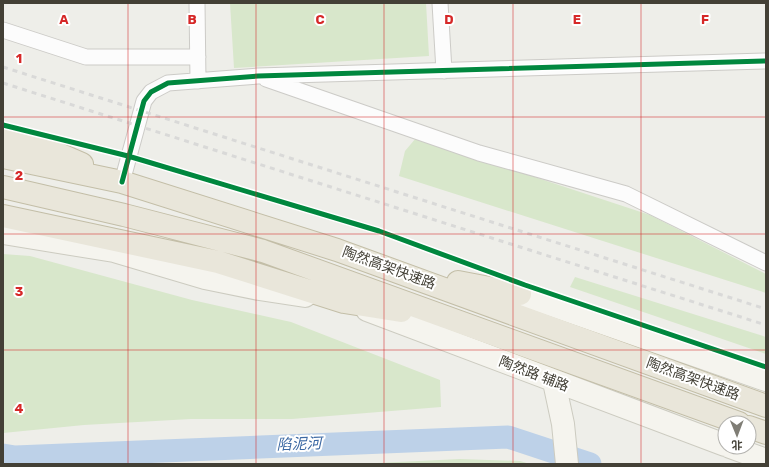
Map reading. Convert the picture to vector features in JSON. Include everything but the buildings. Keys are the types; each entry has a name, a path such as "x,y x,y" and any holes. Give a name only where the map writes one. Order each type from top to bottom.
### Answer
{"highway":[{"path":"3,139 52,151 122,182"},
{"name":"陶然高架快速路","path":"3,157 122,182 392,269 766,406"},
{"name":"陶然高架快速路","path":"3,187 124,214 263,251 717,415"},
{"path":"3,216 218,262 344,302 454,319"},
{"path":"263,251 344,302"},
{"path":"392,269 520,294"}],"main road":[{"name":"陶然路 辅路","path":"3,233 114,251 205,278 259,289 344,302 717,442"},
{"path":"520,294 766,380"},
{"path":"554,382 563,424 567,464"},
{"path":"752,455 766,460"}],"street":[{"path":"197,3 198,81"},
{"path":"440,3 444,71"},
{"path":"3,30 86,57 198,57"},
{"path":"122,182 144,101 151,92 168,83 258,76 766,61"},
{"path":"258,76 479,153 626,194 766,263"}],"green space":[{"path":"230,3 426,3 429,56 234,68"},
{"path":"416,138 650,215 766,274 766,293 399,176 405,151"},
{"path":"3,254 30,256 192,300 291,322 440,380 441,407 292,419 191,419 84,425 3,433"},
{"path":"575,277 766,337 766,354 570,287"},
{"path":"460,459 520,461 530,464 357,464"}],"waterway":[{"name":"陷泥河","path":"3,455 15,457 508,437 590,464"}],"railway":[{"path":"3,67 766,309"},
{"path":"3,83 766,325"}],"cycle path":[{"path":"122,182 144,101 151,92 168,83 258,76 766,61"},
{"path":"3,125 128,156 379,231 525,285 766,367"}]}
